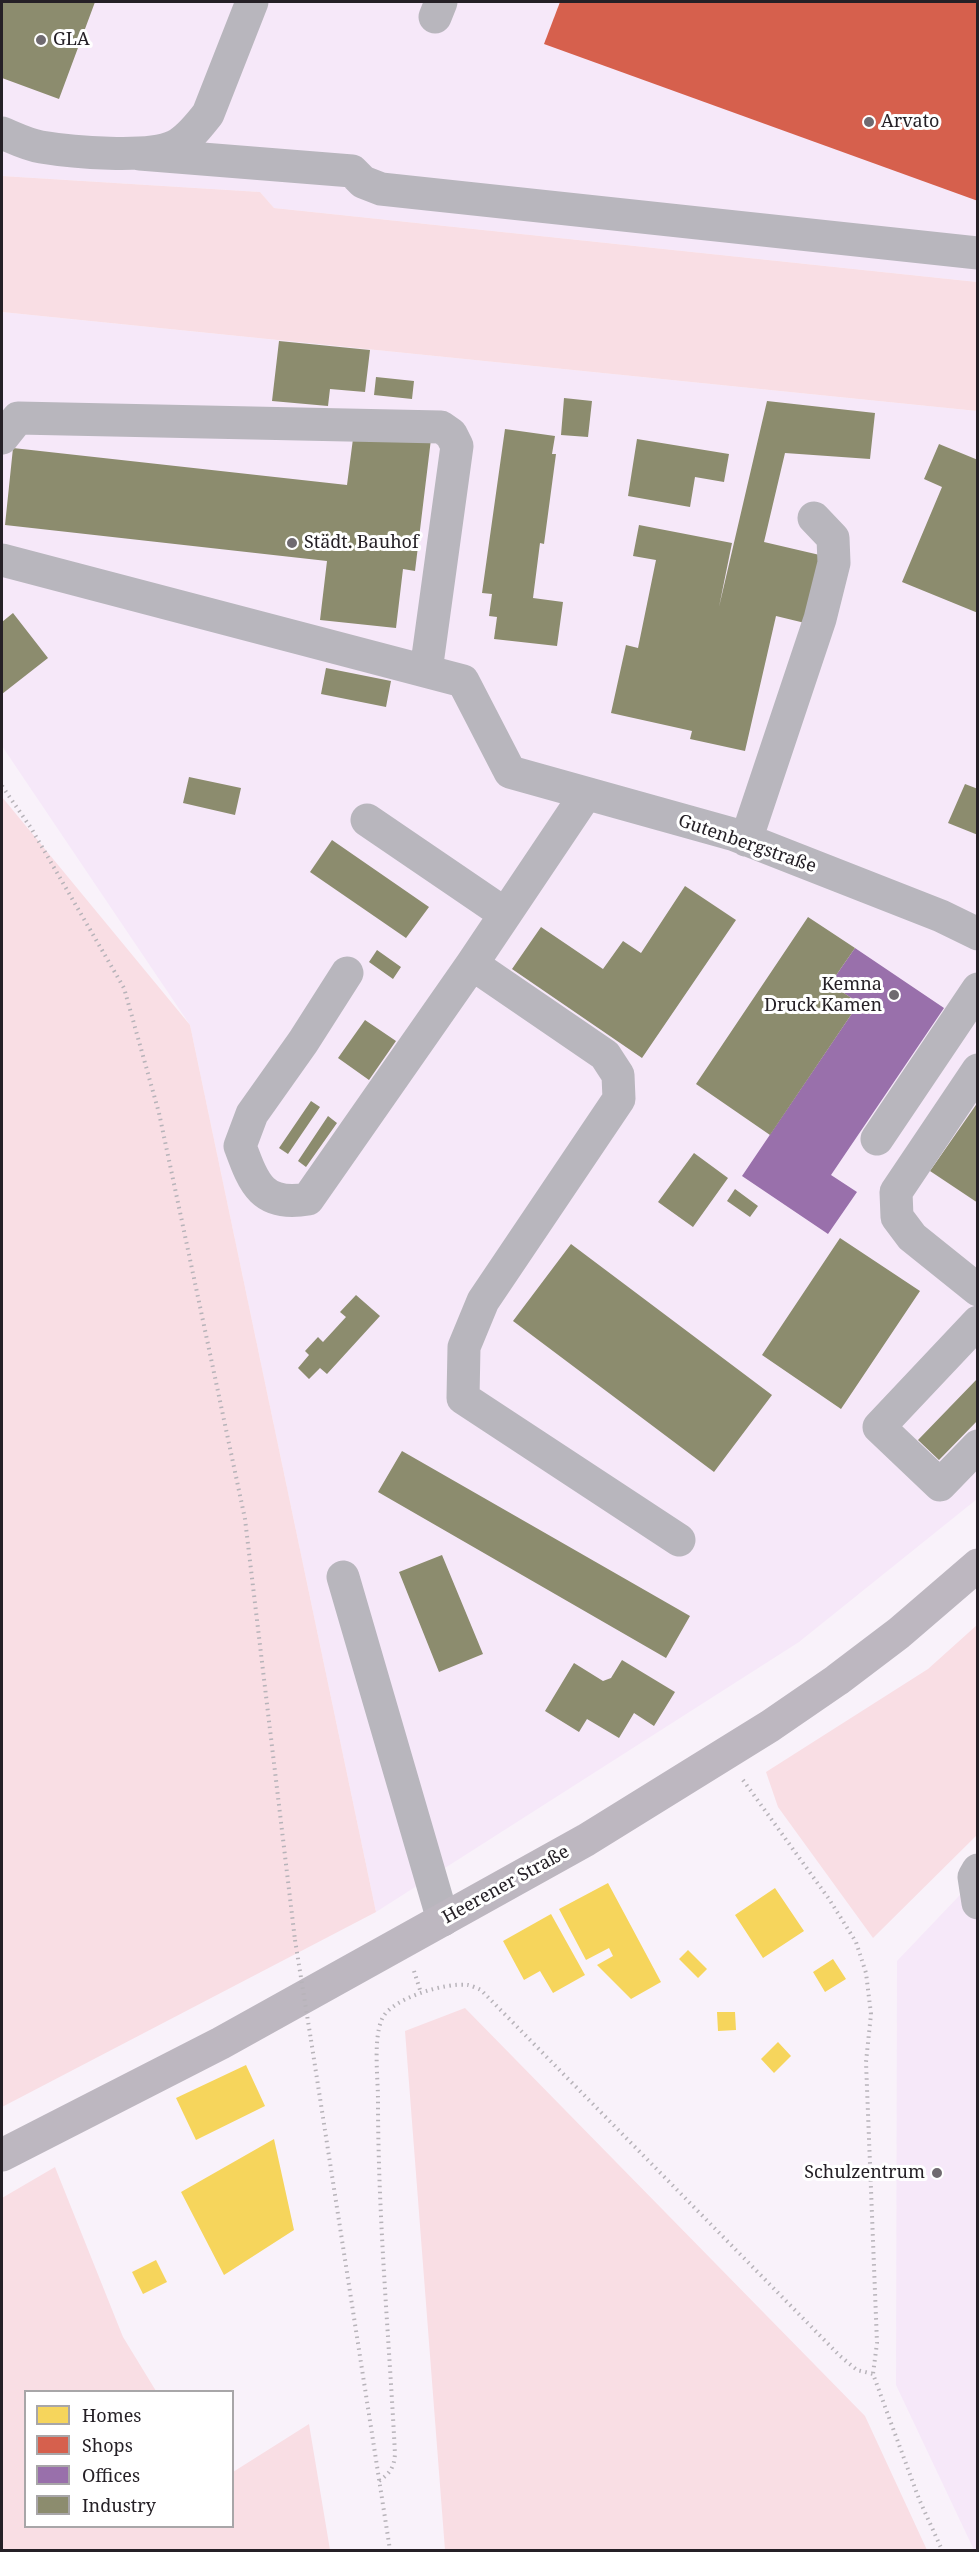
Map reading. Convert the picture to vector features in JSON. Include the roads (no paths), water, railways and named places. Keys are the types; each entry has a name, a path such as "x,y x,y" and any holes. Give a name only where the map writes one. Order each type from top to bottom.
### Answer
{"main road":[{"name":"Heerener Straße","path":"2,2155 220,2043 586,1840 725,1755 846,1673 899,1633 978,1565"}],"street":[{"path":"140,154 165,150 176,145 196,129 208,114 252,2"},
{"path":"2,133 39,147 352,171 363,182 381,189 978,253"},
{"path":"2,438 18,418 441,427 451,434 457,446 426,671 2,560"},
{"path":"746,840 820,619 834,563 834,538 814,518"},
{"name":"Gutenbergstraße","path":"426,671 463,681 510,772 746,840 941,916 978,934"},
{"path":"347,973 303,1042 252,1114 240,1146 255,1184 263,1193 273,1198 295,1201 308,1199 472,964 586,794"},
{"path":"367,820 505,914"},
{"path":"472,964 604,1055 618,1075 619,1099 483,1301 464,1347 464,1398 680,1540"},
{"path":"877,1139 978,989"},
{"path":"978,1070 896,1192 897,1217 912,1237 978,1290"},
{"path":"978,1322 879,1427 940,1485 978,1446"},
{"path":"343,1577 443,1920"},
{"path":"978,1870 974,1877 978,1903"}],"place":[{"name":"GLA","path":"41,40"},
{"name":"Arvato","path":"869,122"},
{"name":"Städt. Bauhof","path":"292,543"},
{"name":"Kemna Druck Kamen","path":"894,995"},
{"name":"Schulzentrum","path":"937,2173"}]}
